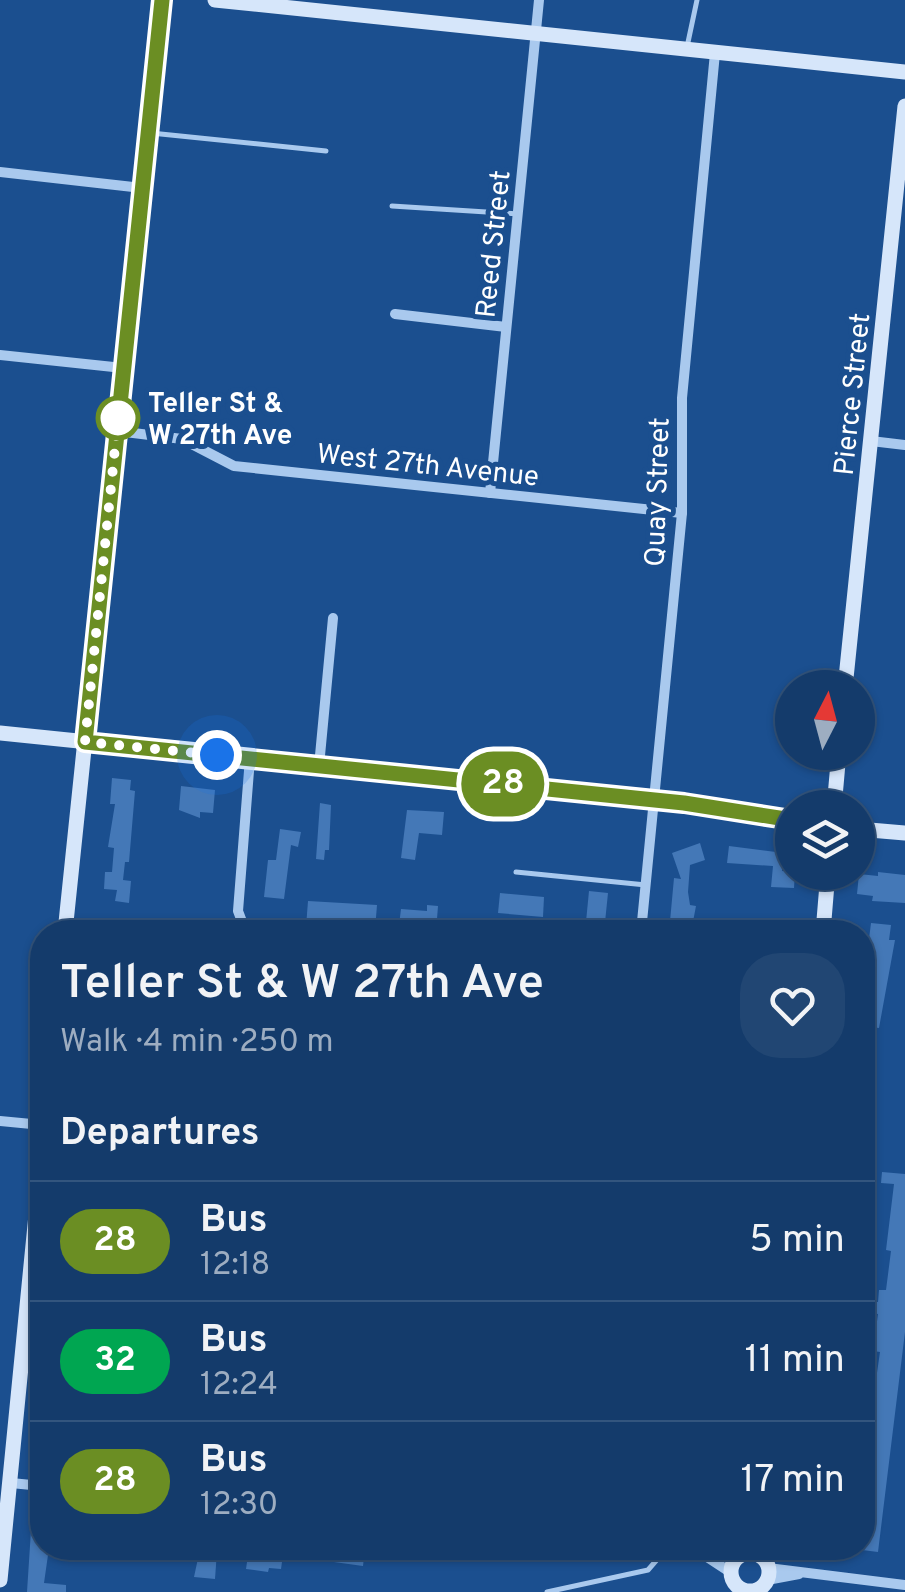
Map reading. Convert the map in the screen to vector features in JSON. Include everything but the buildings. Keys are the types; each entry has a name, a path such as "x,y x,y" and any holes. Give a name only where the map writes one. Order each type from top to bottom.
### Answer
{"street":[{"path":"66,920 162,0"},
{"path":"215,0 905,72"},
{"name":"Reed Street","path":"490,493 540,0"},
{"name":"Quay Street","path":"642,920 682,513 682,398 715,52"},
{"name":"Pierce Street","path":"847,670 905,106"},
{"path":"0,172 142,188"},
{"path":"395,314 506,328"},
{"path":"0,356 123,368"},
{"name":"West 27th Avenue","path":"116,431 182,439 234,466 682,513"},
{"path":"871,441 905,445"},
{"path":"319,766 333,618"},
{"path":"0,733 652,800 775,818"},
{"path":"242,920 238,910 250,758"},
{"path":"875,830 905,834"},
{"path":"823,920 826,890"},
{"path":"0,1121 30,1125"},
{"path":"0,1580 30,1353"},
{"path":"11,1483 30,1485"},
{"path":"712,1560 730,1572 740,1590 752,1591 760,1566"},
{"path":"730,1572 734,1560 800,1574 905,1584"}],"lane":[{"path":"687,50 697,0"},
{"path":"148,132 326,151"},
{"path":"392,206 518,214"},
{"path":"516,872 646,885"},
{"path":"547,1592 648,1570 658,1560"}],"bus line":[{"name":"28","path":"162,0 85,742 684,803 775,817"}],"place":[{"name":"Teller St & W 27th Ave","path":"118,418"}],"route":[{"path":"118,418 85,742 217,755"}]}
